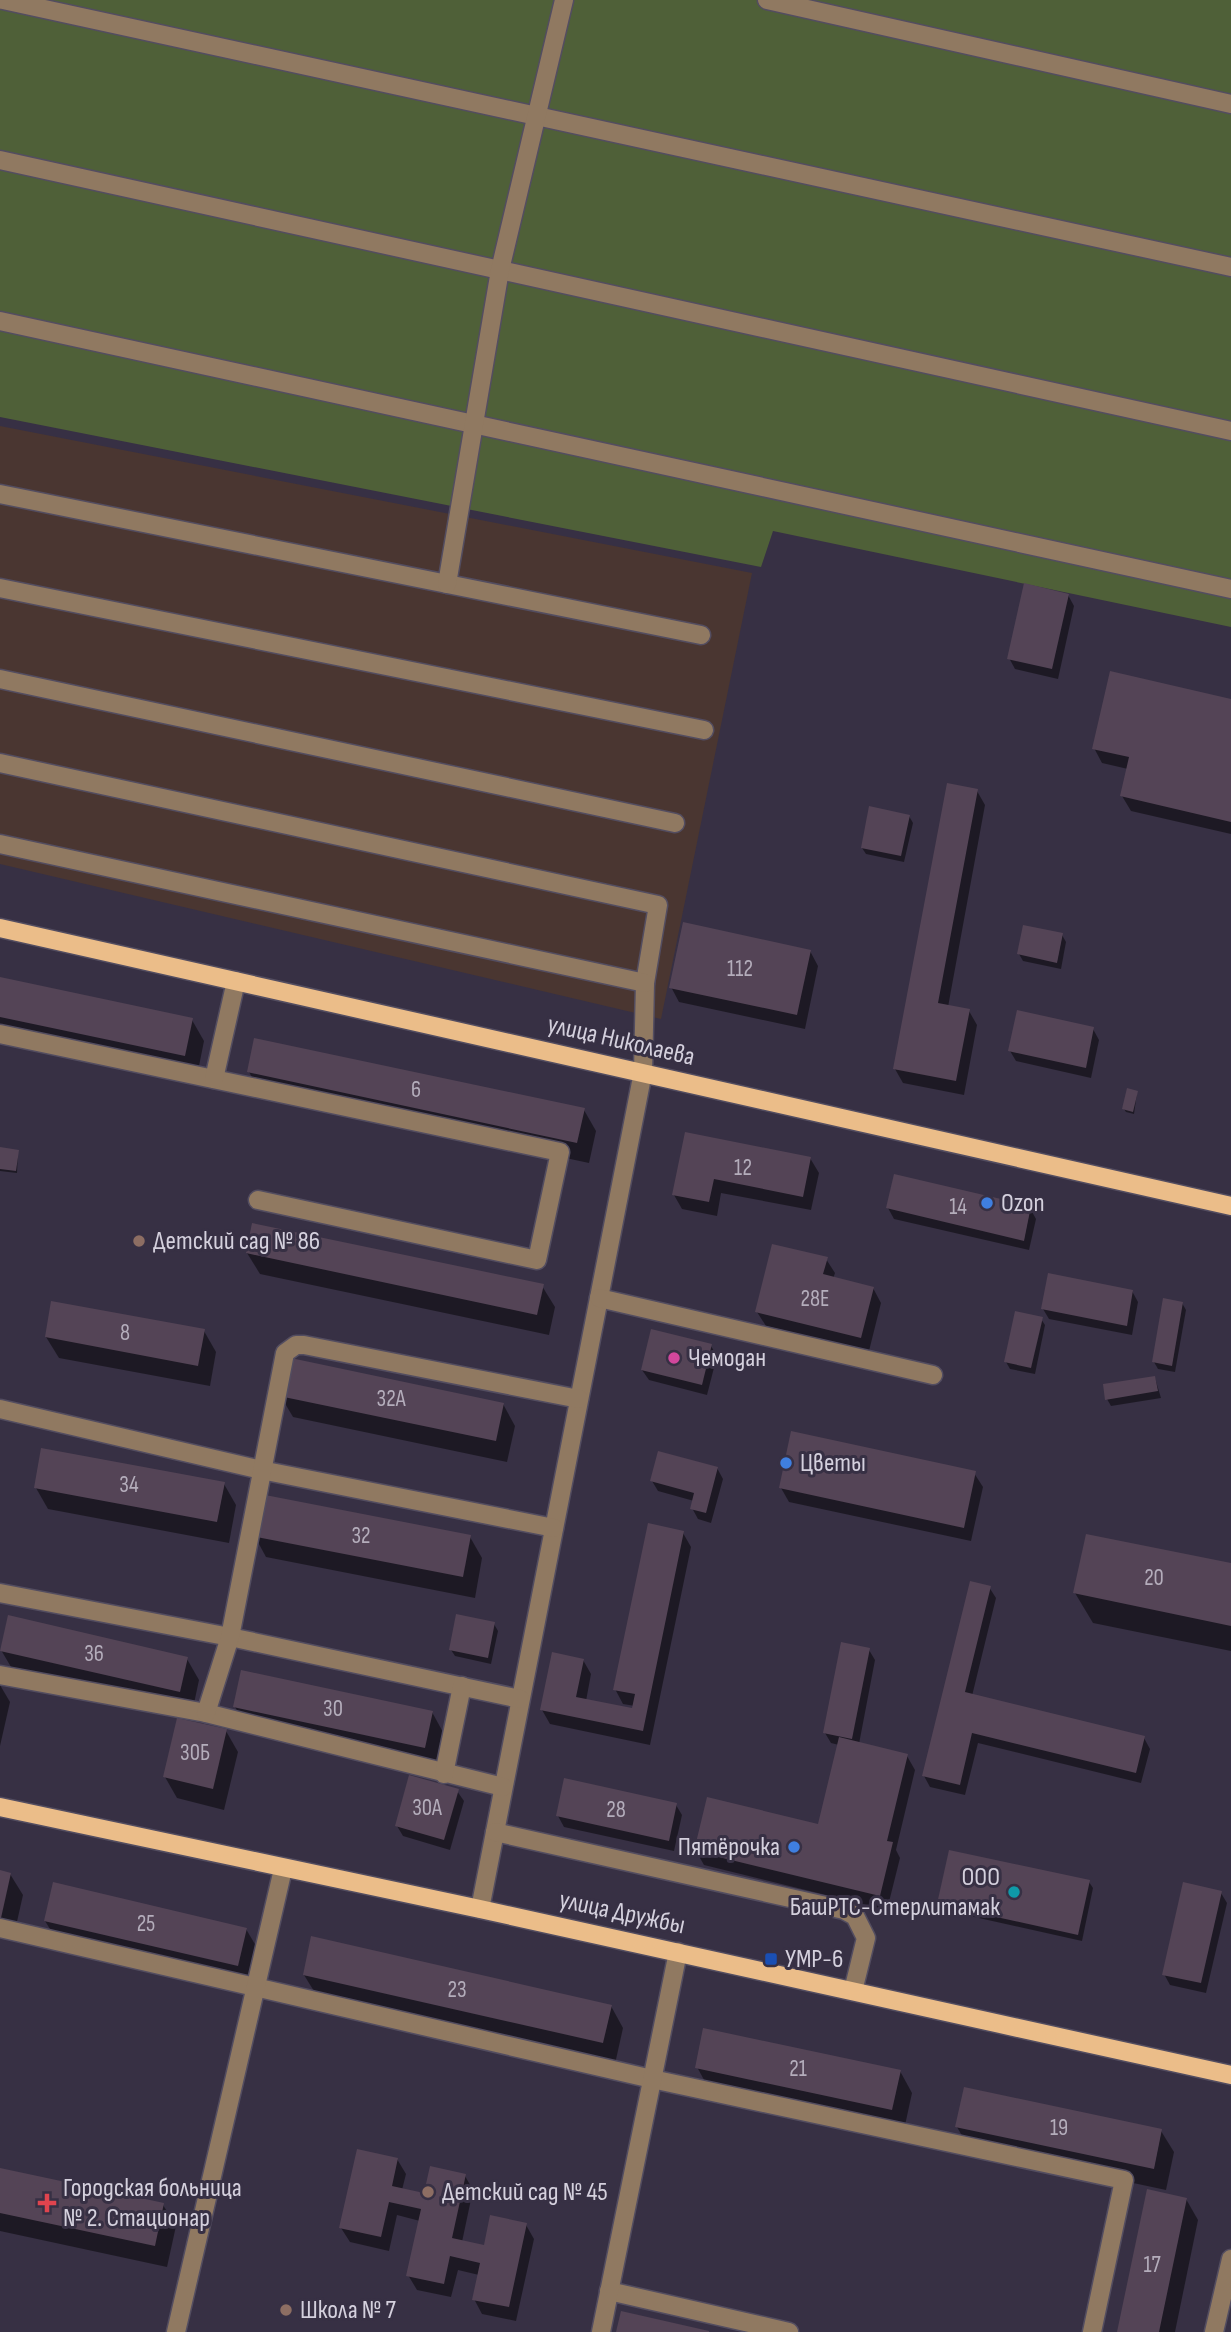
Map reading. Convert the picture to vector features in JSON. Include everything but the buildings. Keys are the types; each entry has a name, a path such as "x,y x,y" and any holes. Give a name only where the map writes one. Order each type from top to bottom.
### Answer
{"main road":[{"name":"улица Николаева","path":"0,928 1231,1206"},
{"name":"улица Дружбы","path":"0,1807 678,1952 1231,2076"}],"street":[{"path":"3,0 1231,267"},
{"path":"446,584 500,270 564,0"},
{"path":"767,0 1231,104"},
{"path":"0,160 1231,431"},
{"path":"0,321 1231,589"},
{"path":"0,494 701,635"},
{"path":"0,588 704,730"},
{"path":"0,679 675,823"},
{"path":"0,763 658,905 645,983 643,1072 480,1909"},
{"path":"0,844 645,983"},
{"path":"214,1079 236,981"},
{"path":"0,1034 560,1152 537,1260 258,1200"},
{"path":"599,1298 933,1375"},
{"path":"205,1713 230,1637 285,1353 296,1345 579,1399"},
{"path":"0,1409 261,1470 554,1528"},
{"path":"0,1593 230,1637 520,1699"},
{"path":"0,1675 205,1713 503,1787"},
{"path":"444,1774 462,1686"},
{"path":"495,1832 844,1910 855,1916 866,1938 853,1991"},
{"path":"176,2332 283,1869"},
{"path":"0,1928 652,2080 1124,2180 1092,2332"},
{"path":"601,2332 678,1952"},
{"path":"1214,2332 1231,2259"},
{"path":"609,2291 789,2332"}],"shaded area":[{"path":"0,426 752,573 661,1019 0,864"}],"green space":[{"path":"0,0 1231,0 1231,627 773,531 761,567 0,417"}],"place":[{"name":"Ozon","path":"987,1203"},
{"name":"Детский сад № 86","path":"139,1241"},
{"name":"Чемодан","path":"674,1358"},
{"name":"Цветы","path":"786,1463"},
{"name":"Пятёрочка","path":"794,1847"},
{"name":"ООО БашРТС-Стерлитамак","path":"1014,1892"},
{"name":"УМР-6","path":"771,1959"},
{"name":"Детский сад № 45","path":"428,2192"},
{"name":"Городская больница № 2. Стационар","path":"47,2203"},
{"name":"Школа № 7","path":"286,2310"}]}
